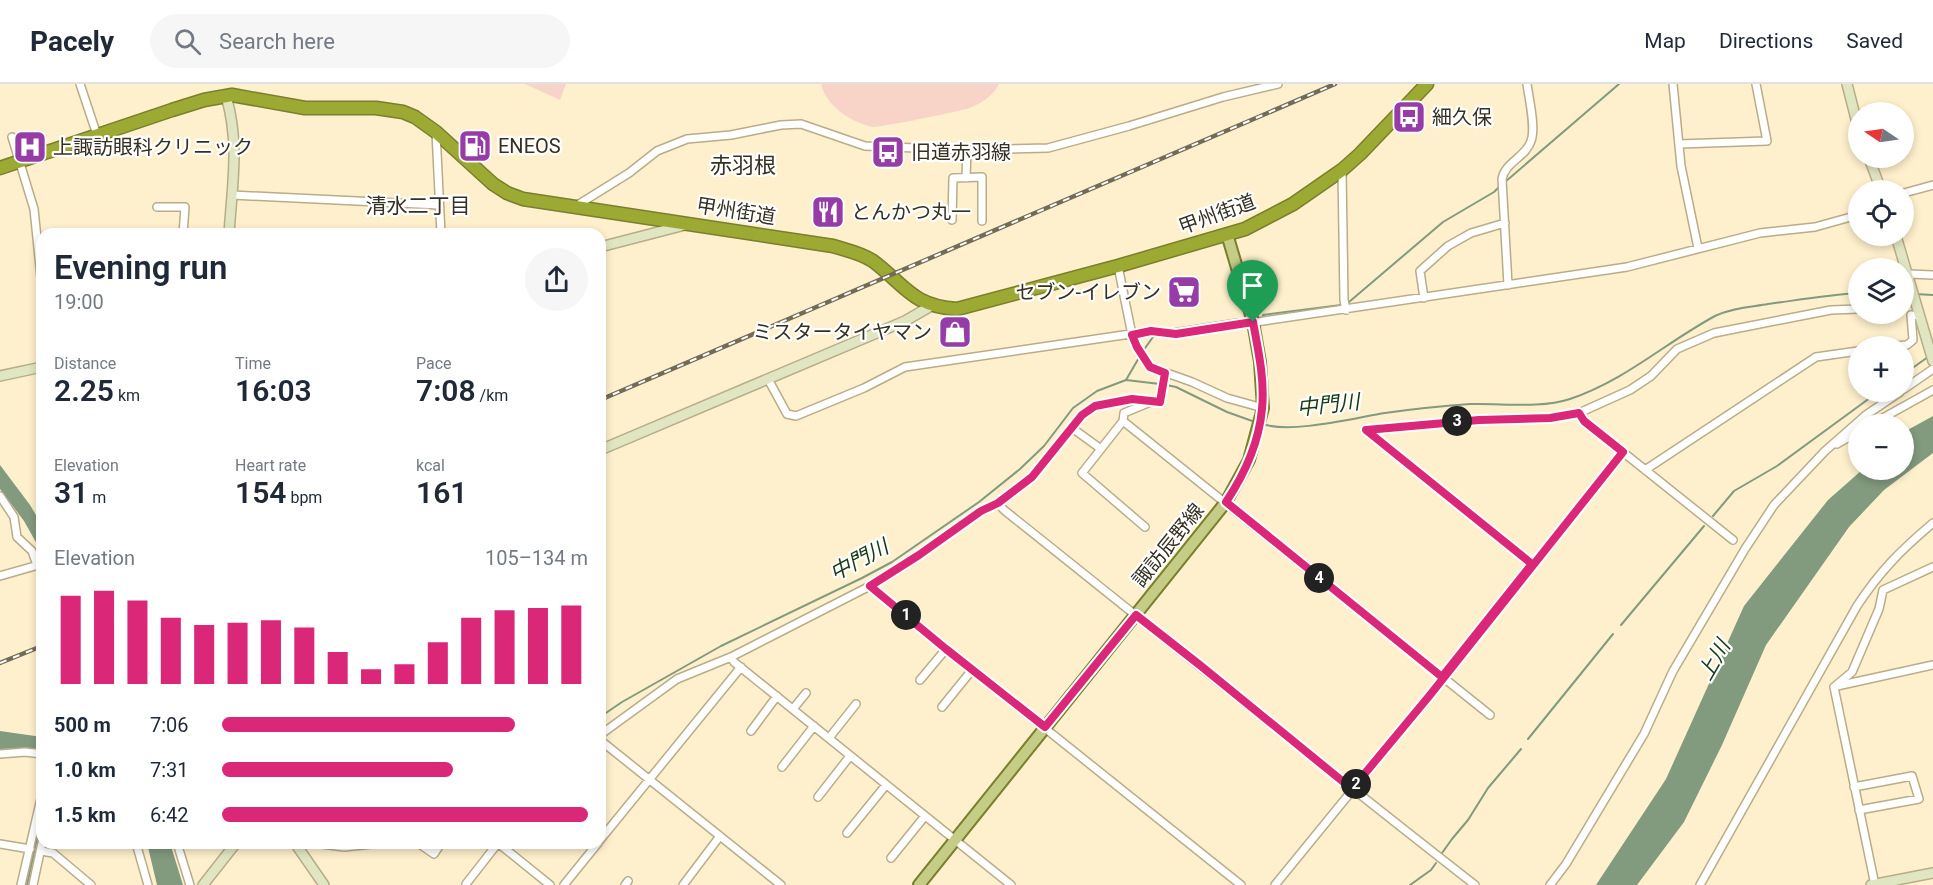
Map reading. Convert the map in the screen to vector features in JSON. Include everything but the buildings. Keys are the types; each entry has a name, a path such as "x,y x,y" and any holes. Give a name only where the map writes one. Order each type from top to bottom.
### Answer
{"highway":[{"name":"甲州街道","path":"0,168 193,103 226,96 241,96 305,108 387,108 415,117 436,132 493,184 523,199 833,246 871,260 915,297 931,306 957,309 1245,229 1293,204 1342,170 1427,84"}],"main road":[{"name":"諏訪辰野線","path":"919,885 1226,502 1249,460 1262,409 1260,362 1253,322 1227,234"}],"street":[{"path":"80,84 97,135"},
{"path":"576,206 629,173 657,151 687,140 801,124 813,126 865,146 967,150 1048,148 1223,97 1278,84"},
{"path":"1508,285 1502,179 1506,169 1531,141 1532,129 1527,84"},
{"path":"1673,84 1681,166 1698,248"},
{"path":"1679,144 1767,141 1756,84"},
{"path":"1847,84 1852,102"},
{"path":"226,96 233,117 236,143 229,228"},
{"path":"436,132 441,228"},
{"path":"12,137 34,209 36,228"},
{"path":"966,178 967,150"},
{"path":"1342,170 1345,306"},
{"path":"952,220 953,178 982,177 982,221"},
{"path":"1914,190 1933,185"},
{"path":"232,195 439,204"},
{"path":"157,207 185,207 183,228"},
{"path":"768,379 787,414 796,416 864,388 905,367 1151,331 1176,334 1345,306 1424,298 1628,267 1760,232 1815,227 1848,218"},
{"path":"1424,298 1419,271 1448,246 1463,237 1505,223"},
{"path":"606,245 689,224"},
{"path":"1118,266 1132,335 1150,367 1227,398 1262,409"},
{"path":"1914,277 1933,275"},
{"path":"606,447 904,321 931,306"},
{"path":"1532,564 1366,430 1469,420 1550,418 1579,413 1630,390 1651,376 1677,349 1696,339 1714,333 1831,310 1848,309"},
{"path":"1914,316 1933,361"},
{"path":"1645,470 1816,357 1848,352"},
{"path":"0,376 36,368"},
{"path":"1914,382 1933,369"},
{"path":"1145,527 1082,473 1123,421 1124,413 1157,399 1165,374"},
{"path":"1890,414 1933,390"},
{"path":"606,731 677,679 731,657 870,586 981,511 998,503 1032,477 1082,415 1095,406 1132,399 1157,399"},
{"path":"1550,885 1566,864 1644,734 1673,671 1744,549 1774,505 1825,451 1866,415 1885,402"},
{"path":"1579,413 1584,421 1733,540"},
{"path":"1123,421 1490,715"},
{"path":"1072,428 1101,449"},
{"path":"1825,451 1848,438"},
{"path":"1275,885 1623,452"},
{"path":"0,496 14,517 17,537 36,558"},
{"path":"998,503 1352,789 1475,885"},
{"path":"1700,885 1857,606 1883,569 1904,547 1933,523"},
{"path":"0,576 36,566"},
{"path":"1834,687 1852,672 1879,609 1883,590 1933,567"},
{"path":"870,586 1241,885"},
{"path":"920,680 946,649"},
{"path":"731,657 1011,885"},
{"path":"1834,687 1933,665"},
{"path":"606,833 741,667"},
{"path":"942,707 972,670"},
{"path":"1834,687 1874,885 1933,873"},
{"path":"793,709 807,693"},
{"path":"751,731 777,696"},
{"path":"829,738 856,704"},
{"path":"782,767 814,726"},
{"path":"606,745 781,885"},
{"path":"0,754 36,753"},
{"path":"818,797 850,756"},
{"path":"1854,786 1912,776 1919,800 1859,810"},
{"path":"846,833 886,785"},
{"path":"891,858 925,816"},
{"path":"21,885 36,822"},
{"path":"683,885 720,836"},
{"path":"0,844 30,849"},
{"path":"33,885 41,849"},
{"path":"45,849 91,885"},
{"path":"138,849 148,885"},
{"path":"179,849 190,885"},
{"path":"203,885 231,849"},
{"path":"299,849 324,885"},
{"path":"466,884 498,849"},
{"path":"508,849 550,885"},
{"path":"564,885 593,849"}],"shaded area":[{"path":"525,84 566,84 560,100"},
{"path":"821,84 999,84 988,98 972,107 872,127 840,112 828,99"},
{"path":"1933,416 1933,453 1914,467 1914,426"},
{"path":"0,465 36,515 36,542 24,521 0,489"},
{"path":"1851,480 1897,480 1884,490 1849,527 1766,645 1722,745 1684,822 1637,885 1596,885 1666,779 1744,606 1828,500"},
{"path":"0,731 36,736 36,748 0,749"},
{"path":"36,834 37,849 30,885 25,885"},
{"path":"148,849 172,849 183,885 157,885"}],"waterway":[{"path":"1505,182 1619,84"},
{"path":"1263,315 1349,302 1443,222 1494,192 1501,185"},
{"name":"中門川","path":"1263,424 1275,427 1305,426 1438,407 1470,404 1533,405 1558,402 1609,382 1721,313 1741,308 1848,294"},
{"name":"中門川","path":"1915,294 1933,295"},
{"path":"1167,330 1238,319"},
{"path":"1143,351 1153,337 1159,334"},
{"path":"1126,380 1140,356"},
{"path":"1914,367 1928,357"},
{"name":"中門川","path":"606,713 721,646 892,562 979,502 1020,469 1044,446 1073,408 1097,391 1126,380 1160,384"},
{"name":"中門川","path":"1166,385 1176,387 1227,412 1255,422"},
{"path":"1713,516 1734,491 1777,466 1864,402"},
{"path":"1621,625 1704,526"},
{"path":"1528,739 1613,634"},
{"path":"1442,853 1468,820 1488,788 1521,749"},
{"path":"27,885 36,843"},
{"path":"1410,885 1431,870 1436,863"}],"railway":[{"path":"606,397 1335,84"},
{"path":"0,663 36,648"}],"place":[{"name":"細久保","path":"1409,117"},
{"name":"ENEOS","path":"475,146"},
{"name":"上諏訪眼科クリニック","path":"30,147"},
{"name":"旧道赤羽線","path":"888,152"},
{"name":"とんかつ丸一","path":"828,212"},
{"name":"セブン-イレブン","path":"1184,292"},
{"name":"ミスタータイヤマン","path":"955,332"}],"district":[{"name":"赤羽根","path":"743,165"},
{"name":"清水二丁目","path":"418,206"}],"route":[{"path":"1253,322 1260,362 1263,408 1249,460 1226,502 1442,677 1532,564 1366,430 1429,423 1550,418 1579,413 1584,421 1623,452 1430,695 1352,789 1136,615 1045,727 870,586 981,511 998,503 1032,477 1082,415 1095,406 1132,399 1160,402 1165,373 1150,367 1132,335 1151,331 1176,334 1253,322"}],"water label":[{"name":"上川","path":"1714,660"}]}
